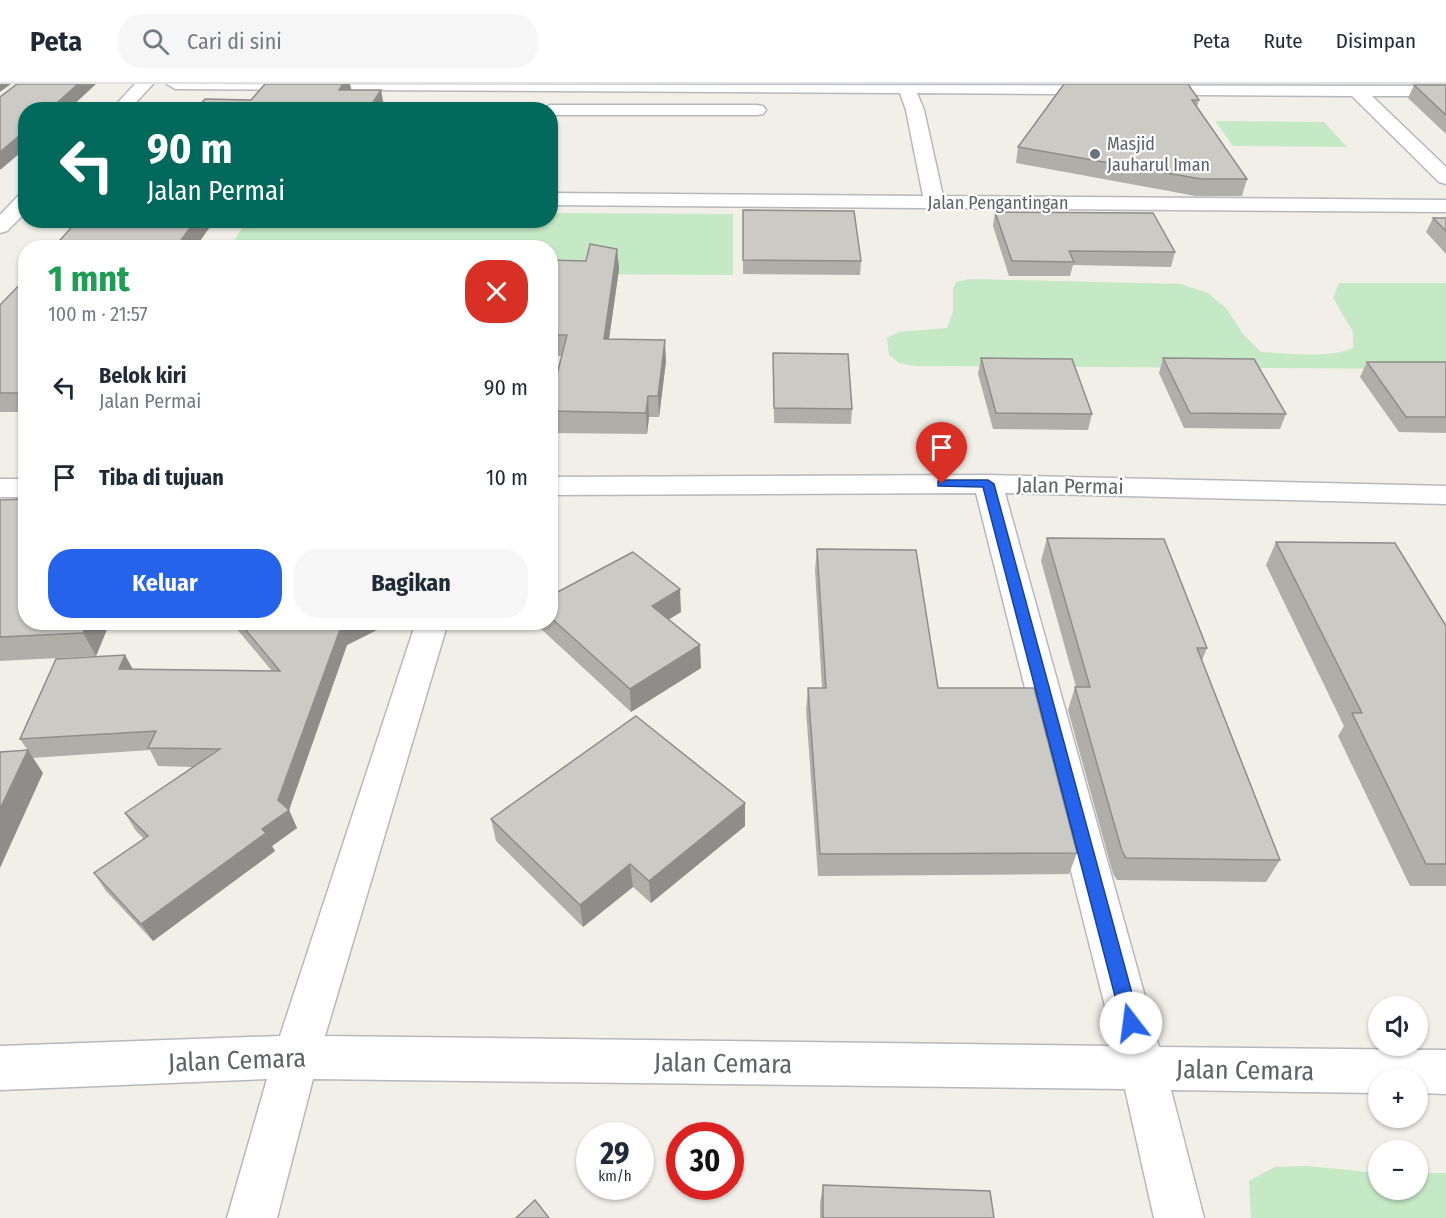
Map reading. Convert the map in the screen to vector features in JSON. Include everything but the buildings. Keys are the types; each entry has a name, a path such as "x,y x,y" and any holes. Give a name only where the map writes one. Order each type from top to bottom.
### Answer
{"street":[{"path":"126,102 145,84"},
{"path":"175,84 419,93 473,85 907,88 939,86 1446,92"},
{"path":"907,88 915,110 934,203"},
{"path":"1357,91 1446,177"},
{"path":"558,110 774,110"},
{"path":"891,110 915,110"},
{"path":"0,195 18,196"},
{"name":"Jalan Pengantingan","path":"558,199 1446,206"},
{"path":"0,226 18,206"},
{"path":"988,484 1143,1068 1179,1218"},
{"name":"Jalan Permai","path":"558,486 988,484 1446,495"},
{"path":"0,488 18,488"},
{"path":"252,1218 296,1057 429,630"},
{"name":"Jalan Cemara","path":"0,1068 296,1057 1446,1072"}],"green space":[{"path":"1215,121 1324,122 1347,147 1233,146"},
{"path":"558,213 733,214 733,275 558,274 558,240 234,240 242,228 558,228"},
{"path":"970,279 1180,284 1208,293 1227,309 1243,334 1261,352 1308,354 1331,353 1353,348 1353,332 1333,298 1339,283 1446,283 1446,369 915,366 899,363 889,355 887,338 899,332 947,328 953,312 953,289 956,282"},
{"path":"1307,1166 1368,1172 1368,1200 1428,1200 1428,1173 1446,1173 1446,1218 1251,1218 1249,1181 1275,1167"}],"place":[{"name":"Masjid Jauharul Iman","path":"1095,154"}],"route":[{"path":"942,484 988,484 1131,1023"}]}
